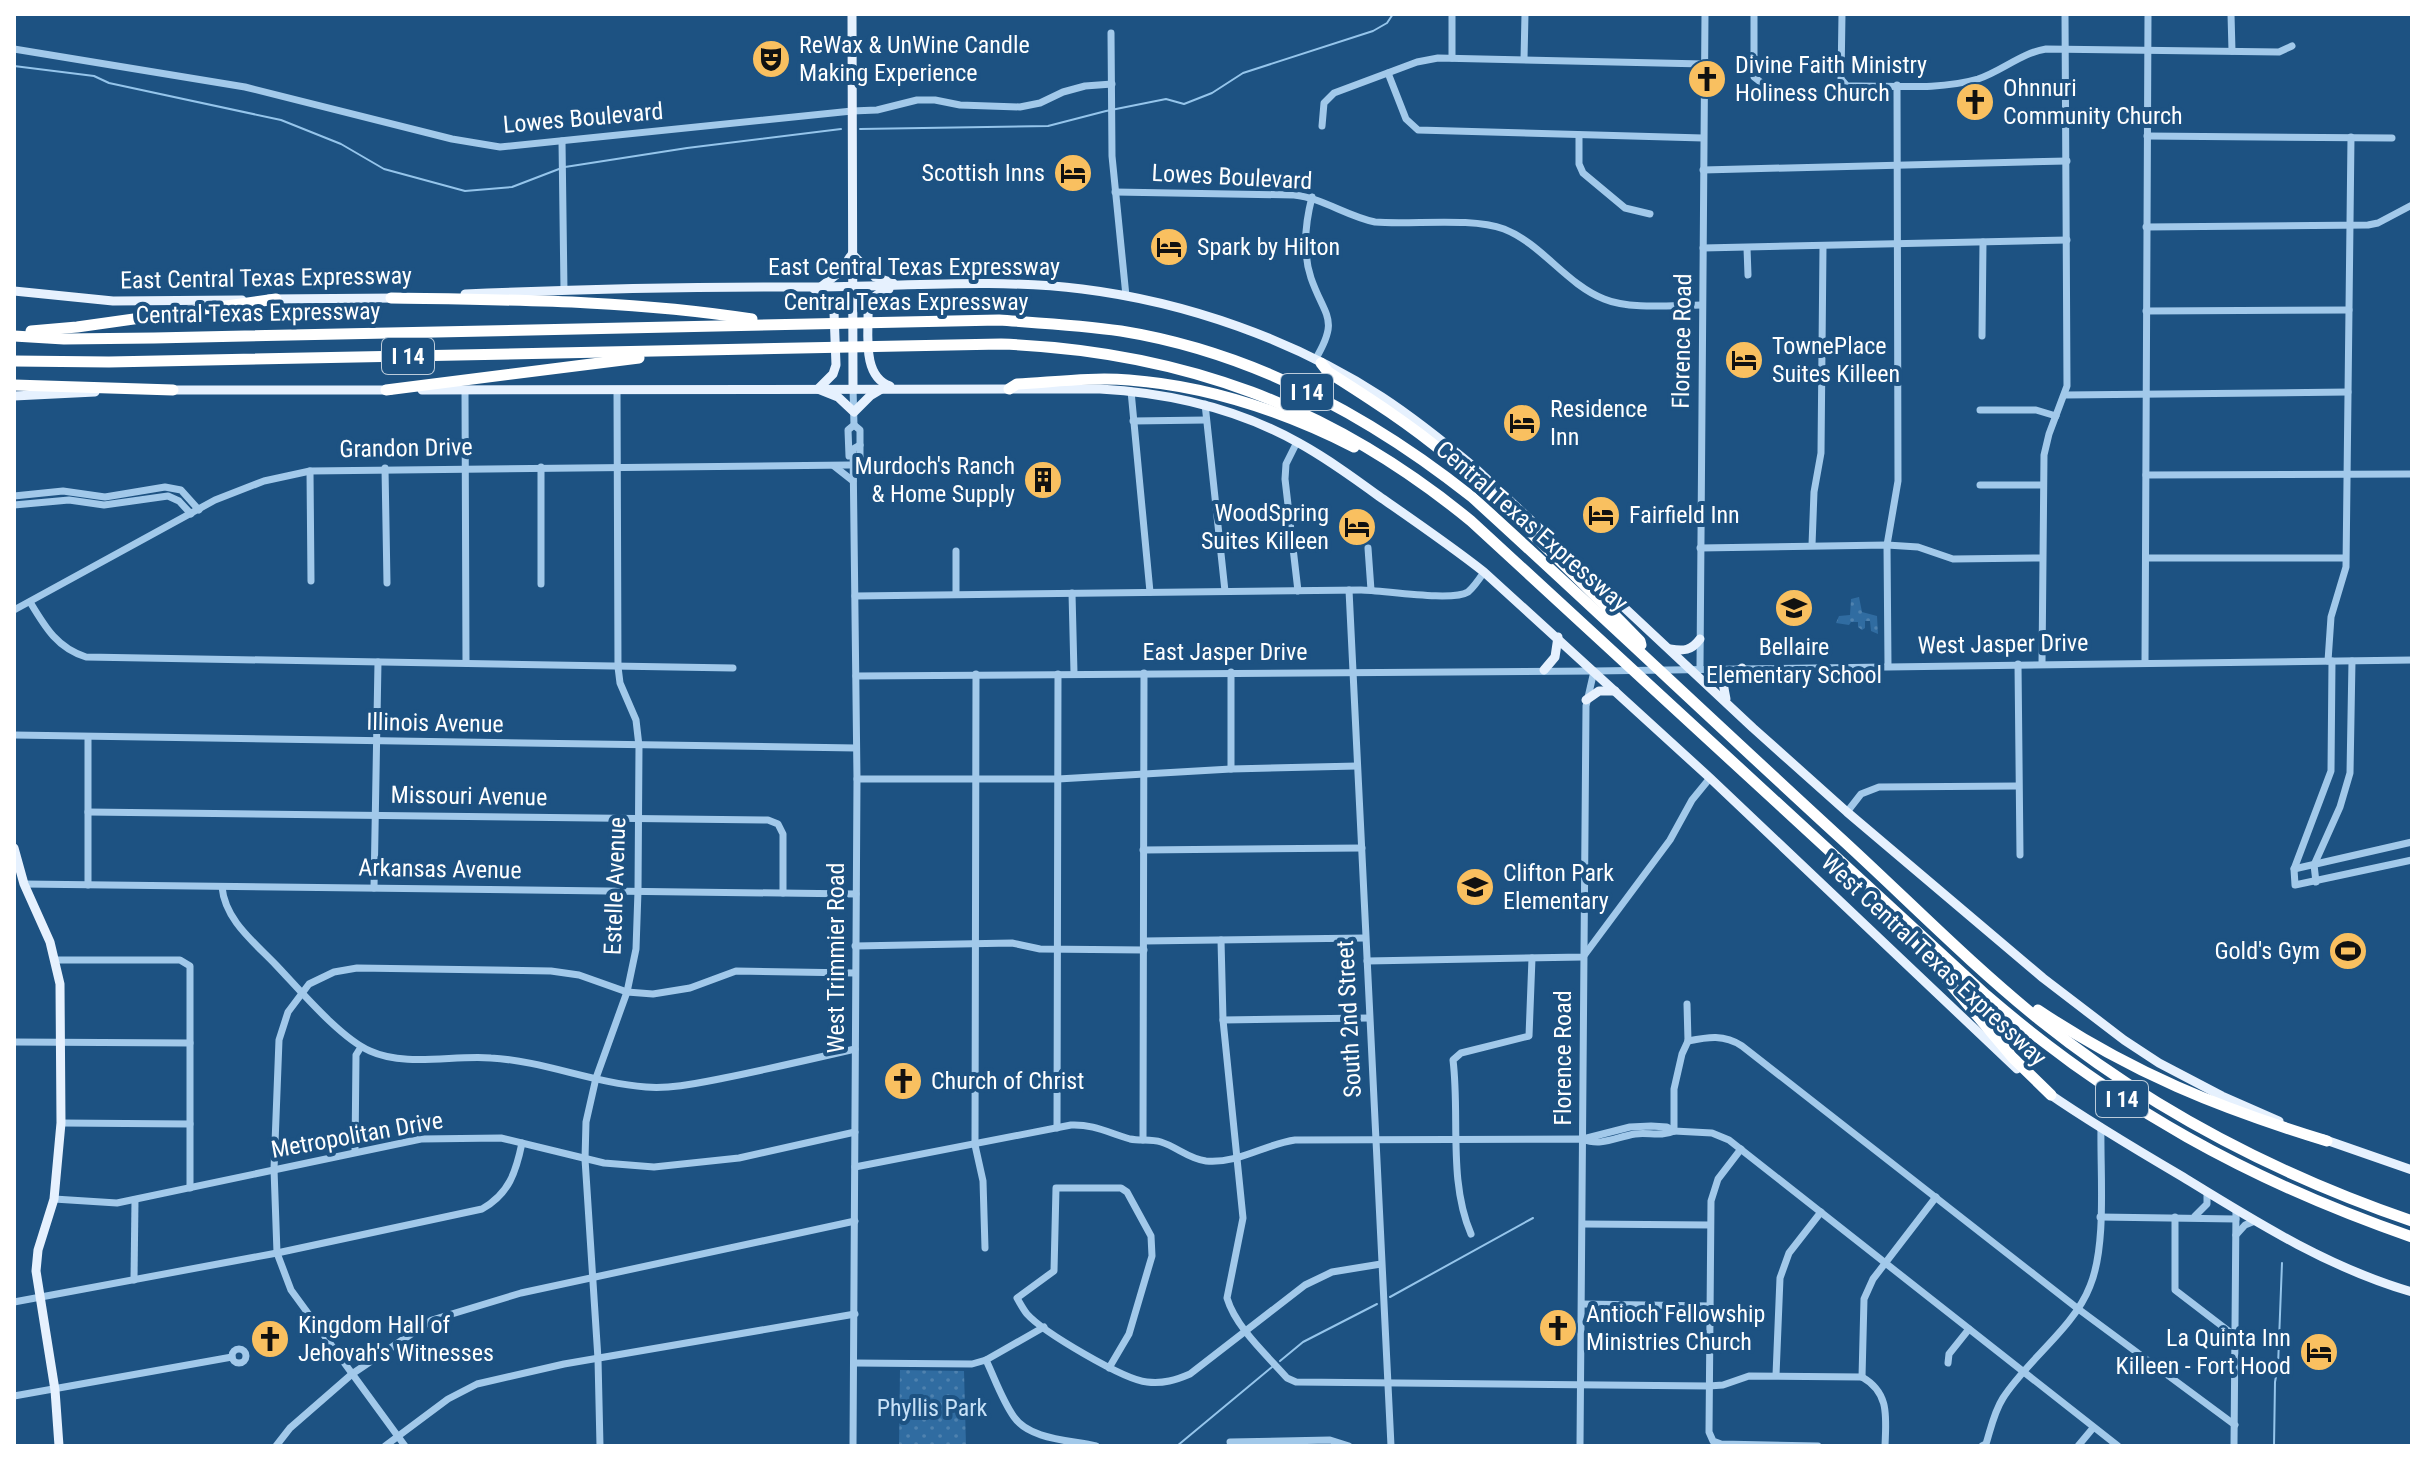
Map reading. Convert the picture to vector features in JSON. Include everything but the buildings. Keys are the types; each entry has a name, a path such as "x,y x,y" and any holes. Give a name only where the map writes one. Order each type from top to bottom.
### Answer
{"highway":[{"path":"391,298 648,305 784,325"},
{"path":"14,334 276,299"},
{"name":"Central Texas Expressway","path":"14,334 64,339 999,320 1110,330 1193,349 1277,377 1347,411 1421,457 1472,497 2014,998 2120,1079 2196,1126 2320,1187 2412,1220"},
{"name":"Central Texas Expressway","path":"14,361 124,362 1034,345 1133,358 1245,388 1299,410 1378,452 1420,480 1493,540 1791,818 2019,1023 2119,1097 2226,1160 2308,1199 2412,1237"},
{"path":"386,390 670,355 681,351"},
{"path":"1318,362 1448,456 1629,629 1640,641 1643,654"},
{"path":"1009,389 1017,384 1081,380 1127,380 1176,386 1229,396 1271,409 1358,449 1378,452"},
{"path":"14,385 173,390"},
{"path":"1875,893 2013,1058 2051,1095"},
{"path":"2014,998 2152,1077 2222,1106 2327,1141"}],"main road":[{"name":"West Trimmier Road","path":"852,14 853,388"},
{"path":"818,389 833,374 836,365 834,312 816,287 841,271 852,254 875,277 900,286"},
{"name":"East Central Texas Expressway","path":"14,291 145,302 391,298 564,290 1016,285 1080,289 1168,305 1229,324 1318,362 1382,397 1463,457 1670,649 1695,668"},
{"path":"899,388 884,384 873,370 869,359 868,308 879,292 900,286"},
{"path":"818,389 838,397 854,412 870,396 886,388"},
{"path":"14,396 173,390 899,388 1131,391 1205,404 1247,418 1297,442 1445,541 1594,671"},
{"path":"1544,670 1555,657 1558,637"},
{"path":"1670,649 1687,650 1700,639"},
{"name":"West Central Texas Expressway","path":"1695,668 1727,702 1847,812 2043,978 2124,1040 2221,1096 2327,1141 2412,1170"},
{"path":"1727,702 1723,683 1742,668"},
{"name":"West Central Texas Expressway","path":"1594,671 1993,1048 2051,1095 2207,1192 2236,1214 2347,1270 2395,1287 2412,1289"},
{"path":"1586,700 1599,691 1616,692"},
{"path":"14,848 24,884 56,960 60,984 61,1123 54,1199 38,1250 39,1298 55,1390 59,1446"}],"street":[{"path":"1452,14 1452,58"},
{"path":"1524,59 1525,14"},
{"name":"Florence Road","path":"1695,668 1700,639 1705,14"},
{"path":"1754,14 1754,77 1763,84"},
{"path":"1842,14 1841,79 1845,86 1962,83 2046,49 2279,52 2292,46"},
{"path":"2042,664 2045,445 2065,395 2065,14"},
{"path":"2145,663 2148,14"},
{"path":"2231,14 2232,51"},
{"path":"1111,33 1115,192 1126,296"},
{"name":"Lowes Boulevard","path":"14,49 245,87 486,145 509,146 877,110 917,100 1020,107 1085,86 1112,84"},
{"path":"1322,126 1324,103 1334,93 1417,62 1452,58 1704,64"},
{"path":"1388,73 1406,119 1418,130 1703,138"},
{"path":"1888,666 1887,545 1898,481 1897,85"},
{"path":"1579,135 1579,164 1583,173 1625,208 1650,214"},
{"path":"2147,136 2392,138"},
{"path":"2351,137 2348,474 2344,578 2331,617 2331,771 2294,869 2295,885 2412,860"},
{"path":"562,141 564,290"},
{"path":"1703,170 2067,161"},
{"name":"Lowes Boulevard","path":"1115,192 1284,194 1312,197 1375,222 1496,227 1523,239 1603,299 1627,304 1702,305"},
{"path":"1312,197 1305,227 1307,261 1310,277 1328,313 1329,327 1318,362"},
{"path":"2146,227 2349,226 2378,223 2412,205"},
{"path":"1703,248 2067,240"},
{"path":"1982,336 1983,242"},
{"path":"1812,545 1814,492 1821,453 1823,247"},
{"path":"1747,248 1748,275"},
{"path":"2146,311 2349,310"},
{"name":"West Trimmier Road","path":"853,388 854,425"},
{"path":"465,390 466,663"},
{"name":"Estelle Avenue","path":"600,1446 598,1359 585,1159 586,1122 596,1078 627,992 636,949 638,891 639,746 636,720 620,683 618,667 617,390"},
{"path":"1131,391 1150,592"},
{"path":"2065,395 2348,392"},
{"path":"1205,404 1225,591"},
{"path":"1980,410 2036,410 2056,416"},
{"path":"1133,421 1206,420"},
{"name":"West Trimmier Road","path":"851,468 860,464 860,430 854,425"},
{"name":"West Trimmier Road","path":"853,1446 857,779 853,481 848,430 854,425"},
{"path":"1297,442 1286,464 1285,479 1298,591"},
{"path":"832,465 853,481"},
{"name":"Grandon Drive","path":"14,610 249,486 310,471 618,466 832,465 851,468"},
{"path":"541,467 541,584"},
{"path":"385,468 387,583"},
{"path":"310,471 311,581"},
{"path":"2146,475 2412,474"},
{"path":"1980,485 2043,485"},
{"path":"14,505 20,498 75,492 124,497 181,490 195,512"},
{"path":"1700,548 1911,545 1953,559 2042,558"},
{"path":"1368,548 1371,590"},
{"path":"956,551 956,594"},
{"path":"2146,558 2345,558"},
{"path":"855,596 1349,590 1417,595 1461,594 1469,591 1484,572"},
{"name":"South 2nd Street","path":"1349,590 1391,1446"},
{"path":"1072,593 1074,673"},
{"path":"30,602 54,639 86,657 733,668"},
{"name":"West Jasper Drive","path":"1594,671 2412,660"},
{"path":"2316,882 2314,865 2340,807 2350,773 2352,661"},
{"path":"374,888 378,662"},
{"path":"2018,664 2020,855"},
{"name":"Florence Road","path":"1580,1446 1586,700 1594,671"},
{"name":"East Jasper Drive","path":"856,676 1594,671"},
{"path":"1231,672 1231,769"},
{"path":"1143,1140 1144,673"},
{"path":"976,674 975,1145 983,1181 985,1248"},
{"path":"1057,1128 1058,674"},
{"name":"Illinois Avenue","path":"14,735 856,748"},
{"path":"88,737 88,885"},
{"path":"857,779 1058,779 1231,769 1357,766"},
{"path":"1367,961 1583,957 1670,840 1692,800 1710,778"},
{"path":"1847,812 1861,794 1879,787 2018,786"},
{"name":"Missouri Avenue","path":"88,812 768,820 778,824 783,834 783,893"},
{"path":"2294,869 2412,842"},
{"path":"1143,850 1362,848"},
{"name":"Arkansas Avenue","path":"24,884 856,894"},
{"path":"222,887 229,913 302,992 361,1047 379,1054 516,1060 630,1085 672,1087 855,1049"},
{"path":"855,946 1012,943 1057,949 1221,940 1365,938"},
{"path":"1221,940 1223,1020 1243,1218 1227,1298 1246,1331 1291,1380 1709,1386 1723,1385 1749,1376 1862,1377 1883,1397 1886,1408 1885,1446"},
{"path":"1471,1234 1465,1222 1459,1185 1453,1060 1461,1053 1529,1036 1532,958"},
{"path":"56,960 186,962 191,972 190,1188"},
{"path":"405,1446 291,1290 277,1253 274,1169 279,1040 288,1012 309,984 334,972 371,968 551,971 579,975 627,992 653,994 678,991 736,971 855,973"},
{"path":"1674,1131 1674,1089 1688,1041 1687,1004"},
{"path":"1223,1020 1369,1018"},
{"path":"1688,1041 1721,1037 1731,1039 2077,1308 2235,1425"},
{"path":"14,1042 190,1043"},
{"path":"355,1152 356,1055 361,1047"},
{"path":"61,1123 190,1124"},
{"path":"855,1167 1057,1128 1092,1125 1129,1138 1162,1142 1193,1158 1216,1161 1286,1141 1583,1139 1601,1142 1631,1131 1712,1133 1741,1149 2118,1446"},
{"path":"1982,1446 1986,1444 1993,1418 2003,1398 2089,1289 2096,1269 2100,1217 2101,1127"},
{"name":"Metropolitan Drive","path":"54,1199 98,1203 135,1200 421,1139 501,1138 585,1159 628,1166 704,1163 855,1132"},
{"path":"14,1302 277,1253 482,1209 496,1201 508,1188 522,1143"},
{"path":"1741,1149 1712,1192 1709,1432 1713,1441 1721,1444 1818,1446"},
{"path":"1109,1368 1136,1316 1152,1256 1151,1236 1127,1192 1121,1188 1056,1188 1054,1271 1017,1298 1028,1316 1109,1368 1133,1379 1148,1382 1177,1380 1202,1367 1295,1292 1321,1277 1357,1266 1381,1264"},
{"path":"2194,1218 2207,1204 2207,1192"},
{"path":"1862,1377 1864,1299 1885,1262 1936,1197"},
{"path":"134,1280 135,1200"},
{"path":"1776,1375 1780,1278 1789,1253 1821,1212"},
{"path":"2100,1217 2194,1218 2236,1214 2234,1446"},
{"path":"2175,1217 2175,1290 2235,1336"},
{"path":"276,1446 290,1428 352,1374 432,1320 521,1293 855,1221"},
{"path":"2236,1235 2245,1225 2255,1221"},
{"path":"1583,1224 1710,1225"},
{"path":"1582,1304 1710,1306"},
{"path":"385,1446 448,1399 477,1384 598,1359 855,1314"},
{"path":"854,1363 972,1364 986,1360 1044,1327"},
{"path":"1948,1363 1949,1354 1969,1329"},
{"path":"14,1396 232,1357"},
{"path":"986,1360 1014,1418 1022,1426 1045,1435 1096,1446"},
{"path":"2078,1446 2093,1428"},
{"path":"1230,1442 1330,1440 1349,1446"}],"green space":[{"path":"1859,597 1862,612 1877,616 1878,634 1871,631 1870,621 1865,621 1862,630 1858,622 1849,625 1836,623 1839,616 1850,615 1851,599"},
{"name":"Phyllis Park","path":"900,1370 964,1371 966,1446 899,1446"}],"waterway":[{"path":"860,129 1048,126 1166,99 1184,104 1212,93 1243,73 1373,31 1387,23 1393,14"},
{"path":"14,66 94,76 109,83 281,120 341,144 384,169 465,191 512,187 559,169"},
{"path":"565,167 841,129"},
{"path":"1390,1297 1533,1218"},
{"path":"2274,1446 2282,1263"},
{"path":"1280,1361 1303,1342 1377,1304"},
{"path":"1177,1446 1272,1367"}],"place":[{"name":"ReWax & UnWine Candle Making Experience","path":"771,59"},
{"name":"Divine Faith Ministry Holiness Church","path":"1707,79"},
{"name":"Ohnnuri Community Church","path":"1975,102"},
{"name":"Scottish Inns","path":"1073,173"},
{"name":"Spark by Hilton","path":"1169,247"},
{"name":"TownePlace Suites Killeen","path":"1744,360"},
{"name":"Residence Inn","path":"1522,423"},
{"name":"Murdoch's Ranch & Home Supply","path":"1043,480"},
{"name":"Fairfield Inn","path":"1601,515"},
{"name":"WoodSpring Suites Killeen","path":"1357,527"},
{"name":"Bellaire Elementary School","path":"1794,608"},
{"name":"Clifton Park Elementary","path":"1475,887"},
{"name":"Gold's Gym","path":"2348,951"},
{"name":"Church of Christ","path":"903,1081"},
{"name":"Antioch Fellowship Ministries Church","path":"1558,1328"},
{"name":"Kingdom Hall of Jehovah's Witnesses","path":"270,1339"},
{"name":"La Quinta Inn Killeen - Fort Hood","path":"2319,1352"}]}
